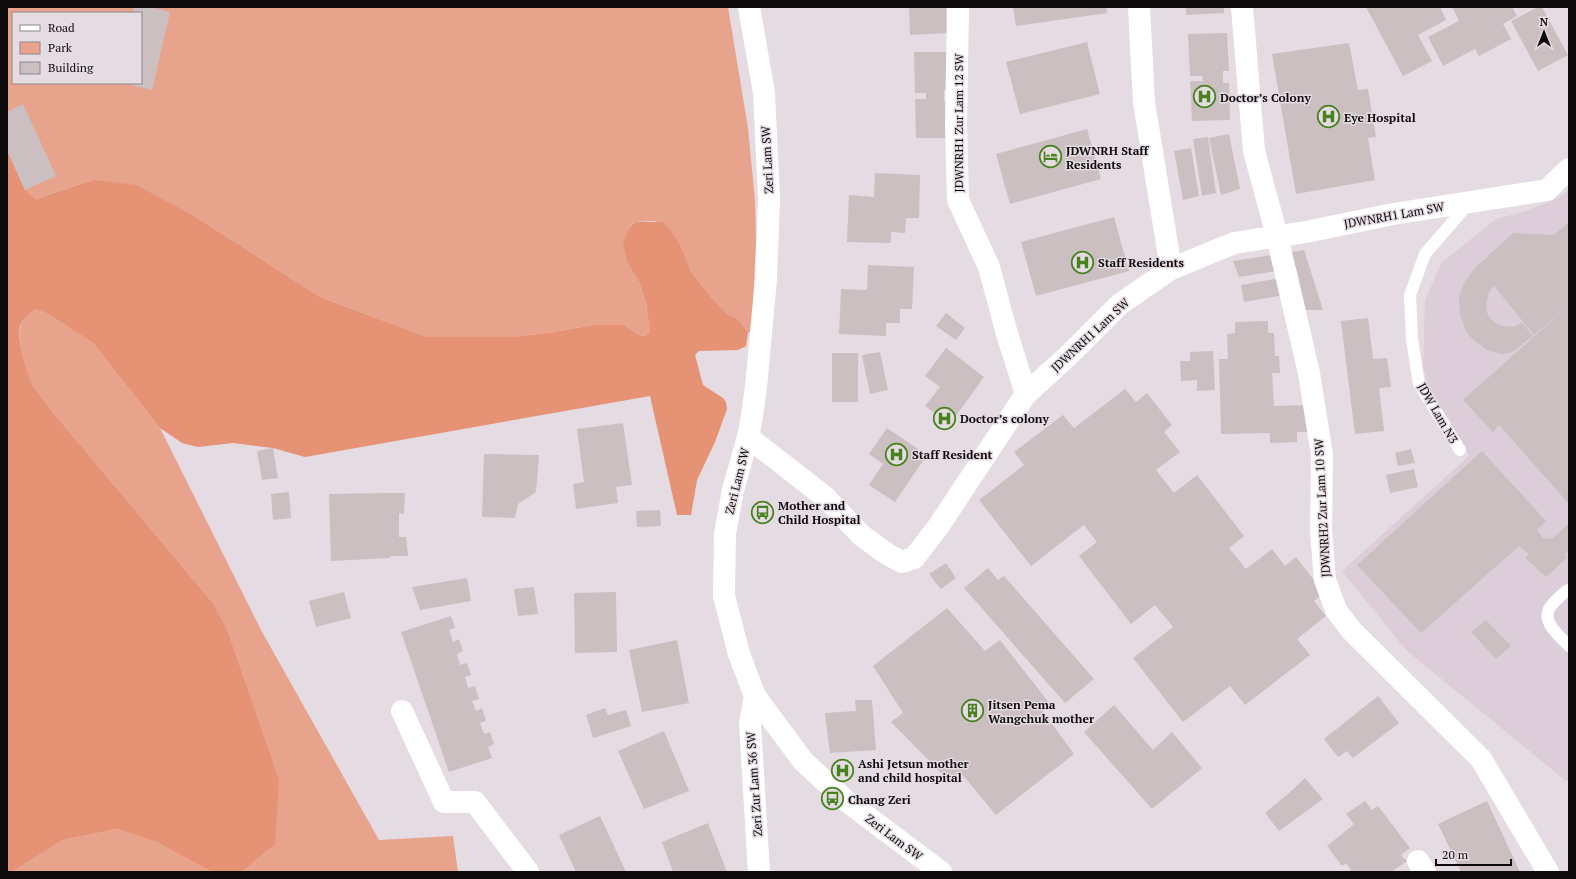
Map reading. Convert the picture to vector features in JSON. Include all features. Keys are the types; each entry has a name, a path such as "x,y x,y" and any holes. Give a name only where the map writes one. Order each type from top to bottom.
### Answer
{"street":[{"name":"Zeri Lam SW","path":"749,7 764,92 769,199 766,279 756,387 748,438 733,490 725,534 724,596 739,654 755,696 803,761 845,800 941,872"},
{"name":"JDWNRH1 Zur Lam 12 SW","path":"958,7 956,126 958,200 989,267 1007,334 1026,394"},
{"path":"1139,7 1144,102 1171,269"},
{"name":"JDWNRH2 Zur Lam 10 SW","path":"1242,7 1254,151 1277,236 1308,373 1322,455 1321,531 1325,580 1336,610 1350,630 1481,759 1548,872"},
{"name":"JDWNRH1 Lam SW","path":"748,438 825,497 861,534 887,554 902,562 914,558 938,527 1026,394 1068,356 1120,304 1171,269 1234,243 1393,214 1547,190 1569,169"},
{"name":"Zeri Zur Lam 36 SW","path":"755,696 750,724 759,872"},
{"path":"402,710 444,802 475,802 528,872"}],"lane":[{"name":"JDW Lam N3","path":"1460,450 1420,384 1412,339 1410,294 1425,254 1470,202"},
{"path":"1569,590 1566,591 1548,610 1548,617 1550,624 1569,646"}],"shaded area":[{"path":"7,150 25,190 36,199 93,180 136,185 196,217 320,297 427,337 512,337 548,333 593,325 624,325 639,335 645,336 650,332 646,302 639,282 628,264 623,242 631,225 636,222 662,222 670,229 684,253 691,272 711,297 727,314 738,319 748,333 746,346 738,350 699,351 695,355 703,385 723,398 726,402 727,409 715,442 697,480 691,515 677,515 650,396 305,457 273,448 233,443 198,447 182,443 160,428 93,343 48,314 36,309 24,319 19,333 23,358 31,382 51,410 212,602 227,630 279,780 275,844 241,872 212,872 156,842 117,829 63,840 12,872 7,872"},
{"path":"1569,190 1569,779 1566,781 1406,650 1342,571 1469,456 1454,430 1432,400 1423,367 1425,301 1441,263 1496,219 1526,211 1560,197"}],"green space":[{"path":"7,7 728,7 748,128 755,200 756,242 752,330 748,333 738,319 727,314 711,297 691,272 684,253 655,221 636,222 630,225 628,264 639,282 646,302 650,332 645,336 639,335 624,325 593,325 548,333 512,337 427,337 320,297 196,217 93,180 36,199 25,190 7,150"},
{"path":"36,309 48,314 93,343 160,428 261,630 379,840 453,836 458,872 241,872 212,602 51,410 34,387 24,362 20,342 20,332 25,316"},
{"path":"117,829 156,842 212,872 12,872 63,840"}],"building":[{"path":"134,7 151,7 170,12 152,90 126,84 142,84 142,12 133,12"},
{"path":"909,7 946,7 947,33 910,35"},
{"path":"1013,7 1106,7 1107,13 1016,26"},
{"path":"1186,7 1224,7 1224,13 1186,15"},
{"path":"1366,7 1440,7 1446,20 1418,35 1432,61 1403,76"},
{"path":"1452,7 1512,7 1517,16 1503,24 1511,39 1479,56 1475,49 1443,66 1428,37 1459,21"},
{"path":"1538,7 1542,7 1568,55 1538,71 1511,21"},
{"path":"1227,33 1229,71 1223,71 1223,83 1229,83 1230,120 1192,121 1190,81 1203,81 1202,76 1190,76 1188,34"},
{"path":"1087,42 1100,94 1020,114 1006,62"},
{"path":"1349,43 1358,90 1368,89 1376,137 1368,138 1375,180 1296,194 1272,54"},
{"path":"914,52 950,52 950,90 944,90 944,101 952,101 953,138 916,138 915,99 926,99 926,93 915,93"},
{"path":"23,104 56,176 25,190 7,150 7,112"},
{"path":"1087,129 1101,179 1010,204 996,154"},
{"path":"1229,134 1240,189 1221,195 1209,138"},
{"path":"1208,137 1216,193 1202,196 1193,139"},
{"path":"1191,148 1199,196 1183,200 1174,151"},
{"path":"875,173 920,175 919,218 906,218 905,233 891,232 891,243 847,242 849,195 874,197"},
{"path":"1114,217 1129,271 1036,296 1021,242"},
{"path":"1569,222 1569,504 1499,425 1493,432 1463,400 1567,307 1534,335 1494,286 1489,292 1487,301 1486,311 1490,318 1498,325 1513,327 1522,323 1533,336 1512,352 1502,354 1489,351 1476,342 1467,333 1460,315 1459,296 1465,281 1474,269 1513,233 1554,235"},
{"path":"1304,250 1323,310 1306,310 1296,268 1239,277 1233,261"},
{"path":"868,265 914,267 912,309 900,309 900,323 886,323 886,336 839,334 841,289 867,290"},
{"path":"1292,276 1295,293 1244,302 1241,285"},
{"path":"946,313 965,328 956,340 936,326"},
{"path":"1368,318 1373,359 1387,358 1391,387 1379,388 1384,431 1355,434 1341,321"},
{"path":"1268,321 1268,333 1274,333 1275,356 1279,356 1280,373 1272,373 1274,406 1311,405 1312,432 1297,432 1297,442 1270,443 1270,433 1221,434 1219,359 1228,359 1227,334 1235,333 1235,322"},
{"path":"946,348 984,377 950,424 925,406 940,387 925,376"},
{"path":"1213,351 1215,390 1197,391 1197,380 1181,381 1180,361 1190,361 1190,352"},
{"path":"880,352 888,390 870,394 862,355"},
{"path":"832,353 858,353 858,402 832,402"},
{"path":"1125,389 1136,402 1147,393 1172,425 1164,432 1180,452 1156,470 1174,493 1197,475 1244,536 1229,548 1246,569 1272,549 1285,566 1296,557 1324,593 1314,601 1326,616 1297,639 1310,655 1245,705 1230,686 1183,722 1133,658 1173,627 1155,605 1131,624 1079,556 1097,542 1084,525 1031,566 979,500 1024,465 1014,452 1063,415 1074,428"},
{"path":"623,423 632,485 616,487 618,503 576,509 573,484 584,482 577,429"},
{"path":"887,428 927,455 895,502 869,485 883,464 869,454"},
{"path":"273,448 278,478 262,480 257,451"},
{"path":"1411,449 1415,463 1398,466 1395,453"},
{"path":"1482,451 1546,521 1537,530 1543,538 1552,539 1569,523 1569,550 1564,555 1567,558 1546,577 1525,558 1529,554 1519,546 1421,633 1357,565"},
{"path":"484,454 539,455 536,492 518,504 515,518 482,517"},
{"path":"1414,469 1418,487 1390,493 1386,475"},
{"path":"289,492 291,518 273,520 271,494"},
{"path":"405,493 404,514 399,513 399,537 406,537 408,556 331,561 329,494"},
{"path":"660,510 661,526 637,527 636,511"},
{"path":"946,563 956,578 941,589 929,574"},
{"path":"988,568 998,580 1004,576 1094,679 1065,703 964,588"},
{"path":"467,578 471,601 420,610 412,587"},
{"path":"534,587 538,614 518,616 514,589"},
{"path":"344,592 351,618 316,627 309,601"},
{"path":"616,592 617,652 575,653 574,593"},
{"name":"Jitsen Pema Wangchuk mother","path":"947,608 985,651 1000,640 1051,705 1042,710 1074,754 996,815 961,773 951,783 891,722 903,713 873,666"},
{"path":"451,616 455,628 449,630 453,642 459,639 463,651 457,654 460,665 467,663 471,675 465,677 468,688 475,686 479,699 472,701 476,711 482,708 486,721 480,723 484,734 490,732 494,744 488,747 492,758 449,772 401,632"},
{"path":"1486,620 1511,646 1496,659 1471,632"},
{"path":"677,640 689,703 642,712 629,650"},
{"path":"1378,696 1399,723 1353,758 1347,751 1338,757 1324,739"},
{"path":"855,700 872,700 876,750 830,753 825,713 856,711"},
{"path":"1114,705 1153,750 1172,732 1202,768 1152,809 1084,732"},
{"path":"605,708 608,715 626,710 631,726 593,738 586,715"},
{"path":"664,731 689,791 644,809 618,751"},
{"path":"1305,778 1323,799 1279,831 1265,813"},
{"path":"1365,801 1372,810 1378,806 1410,848 1401,855 1407,861 1391,872 1347,872 1351,870 1346,863 1342,866 1327,846 1354,824 1346,814"},
{"path":"1487,801 1520,872 1461,872 1438,824"},
{"path":"600,816 626,872 576,872 559,835"},
{"path":"708,823 727,872 673,872 662,842"}],"place":[{"name":"Doctor’s Colony","path":"1205,97"},
{"name":"Eye Hospital","path":"1329,117"},
{"name":"JDWNRH Staff Residents","path":"1051,157"},
{"name":"Staff Residents","path":"1082,262"},
{"name":"Doctor’s colony","path":"944,418"},
{"name":"Staff Resident","path":"896,454"},
{"name":"Mother and Child Hospital","path":"763,512"},
{"name":"Jitsen Pema Wangchuk mother","path":"972,711"},
{"name":"Ashi Jetsun mother and child hospital","path":"843,770"},
{"name":"Chang Zeri","path":"833,799"}]}
